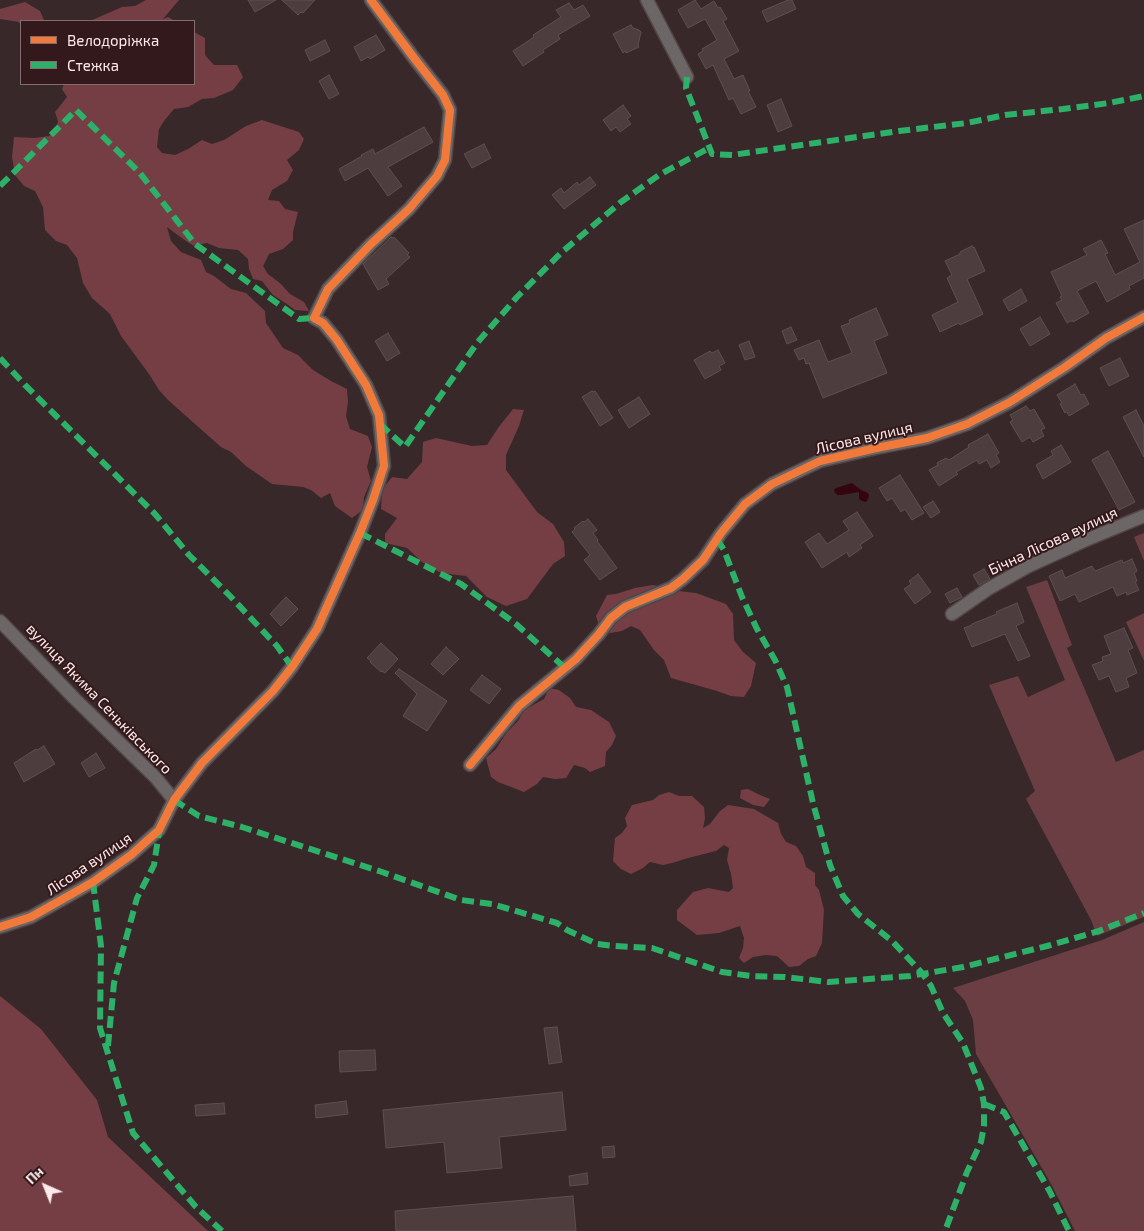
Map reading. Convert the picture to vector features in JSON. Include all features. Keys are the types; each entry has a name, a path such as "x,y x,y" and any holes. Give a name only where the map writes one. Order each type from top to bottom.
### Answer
{"street":[{"name":"Лісова вулиця","path":"0,927 31,917 50,908 93,882 131,855 159,830 174,800 202,763 273,691 292,667 317,629 364,524 384,466 379,415 366,385 336,340 322,323 314,318 328,289 371,244 409,209 437,176 445,160 450,110 443,95 371,0"},
{"path":"647,0 687,77"},
{"name":"Лісова вулиця","path":"470,765 519,706 576,659 611,618 625,607 670,588 683,579 703,560 721,533 745,504 772,484 820,461 928,438 968,424 1010,402 1106,338 1144,317"},
{"name":"Бічна Лісова вулиця","path":"952,614 988,589 1027,567 1144,516"},
{"name":"вулиця Якима Сеньківського","path":"0,621 74,698 156,778 174,800"}],"shaded area":[{"path":"146,0 179,0 163,19 168,17 173,20 92,20 122,7 135,6"},
{"path":"25,2 40,11 44,20 20,20 20,24 19,22 0,19 0,9"},
{"path":"195,33 205,38 205,55 214,65 237,65 243,77 233,90 214,98 202,99 188,107 174,109 159,129 157,147 162,153 175,155 202,140 212,144 224,140 246,126 262,120 299,132 304,139 299,150 287,160 293,170 287,181 272,190 268,200 279,201 285,209 298,212 293,240 283,249 269,254 263,266 268,274 290,294 304,302 309,311 295,310 273,295 262,281 253,279 248,259 238,250 219,248 207,243 194,246 167,227 171,241 181,252 201,260 206,272 231,289 246,293 265,311 266,323 283,348 298,355 313,370 347,389 346,416 350,429 368,436 372,447 367,467 371,481 364,497 363,510 352,518 335,506 330,493 321,498 311,490 303,487 272,484 246,466 231,452 221,447 168,400 121,336 110,314 92,298 83,283 77,258 67,245 56,241 45,230 43,207 35,191 24,186 15,175 12,157 14,137 34,138 49,136 56,129 58,121 55,112 67,97 62,89 64,85 195,85"},
{"path":"513,409 524,410 506,455 506,470 537,512 553,524 564,542 565,556 553,564 527,599 506,606 487,597 466,576 441,573 422,562 407,548 385,543 385,534 397,518 381,509 382,490 392,477 407,479 422,462 423,442 436,438 472,446 487,445"},
{"path":"852,483 868,493 869,496 866,502 859,499 859,492 841,495 835,493 834,490 836,488"},
{"path":"1144,533 1144,561 1134,537"},
{"path":"1047,580 1072,645 1067,648 1116,762 1144,750 1144,917 1097,936 1091,920 1026,799 1035,791 989,685 1018,676 1028,697 1065,680 1026,587"},
{"path":"653,585 696,593 726,604 733,614 734,640 743,652 756,663 751,686 744,697 731,696 671,678 664,660 654,650 640,630 631,626 622,631 610,633 599,626 596,616 607,595"},
{"path":"1144,613 1144,661 1126,622"},
{"path":"549,688 559,690 570,698 576,707 591,710 609,722 616,736 606,752 605,766 590,772 585,768 574,765 566,778 543,777 537,784 524,792 498,782 491,777 486,758 496,749 507,732 518,721 524,710 544,699"},
{"path":"748,789 770,799 764,807 753,805 740,798 741,790"},
{"path":"669,792 679,796 692,796 704,807 705,818 703,828 710,824 720,811 728,805 754,809 778,823 781,834 786,842 796,846 803,856 806,867 815,873 815,885 819,890 824,910 822,943 816,956 799,966 789,967 777,956 766,955 753,957 744,963 739,958 744,938 740,926 719,933 697,935 677,920 677,910 693,892 708,888 729,892 733,888 727,860 729,848 724,845 716,851 672,863 663,865 650,862 631,874 621,869 613,861 615,838 627,826 625,818 632,805 653,800 659,795"},
{"path":"1144,922 1144,1231 1075,1231 1050,1182 976,1054 973,1020 965,1001 953,988 1102,940"},
{"path":"0,996 41,1029 97,1100 108,1137 208,1231 0,1231"}],"building":[{"path":"248,0 276,0 255,12"},
{"path":"282,0 315,0 303,13 301,12 298,15"},
{"path":"695,0 701,9 714,1 727,19 723,21 739,51 724,59 734,79 743,75 756,107 741,114 733,98 729,100 713,65 706,69 698,54 703,51 702,49 717,40 705,19 688,28 678,10"},
{"path":"792,0 796,9 767,22 762,11"},
{"path":"569,3 574,10 583,5 590,16 558,35 560,39 523,66 513,51 561,17 556,10"},
{"path":"631,25 641,32 639,47 623,53 613,34"},
{"path":"376,35 385,50 370,59 368,57 361,61 354,47"},
{"path":"325,40 330,51 310,61 305,50"},
{"path":"329,75 339,94 329,99 319,81"},
{"path":"781,99 792,126 778,132 767,105"},
{"path":"623,105 631,116 627,119 631,124 620,132 616,127 611,131 603,120"},
{"path":"424,127 433,142 388,167 402,186 388,196 368,168 345,181 339,169 373,149 375,154"},
{"path":"484,144 491,158 472,168 464,154"},
{"path":"590,177 596,185 564,209 552,195 561,188 564,193 577,182 579,185"},
{"path":"1144,220 1144,278 1129,286 1130,289 1107,302 1096,281 1077,291 1089,313 1073,322 1073,320 1067,323 1056,303 1062,300 1060,297 1062,296 1051,272 1087,255 1083,249 1101,240 1108,253 1105,254 1115,275 1140,262 1124,229"},
{"path":"391,237 394,237 409,253 407,255 410,257 386,279 389,284 378,290 363,264"},
{"path":"972,246 985,271 967,279 983,314 940,332 932,315 958,302 947,278 952,275 945,261"},
{"path":"1021,289 1027,301 1009,311 1003,300"},
{"path":"876,308 888,335 874,341 887,373 823,398 809,363 806,364 804,358 799,360 794,350 819,340 828,362 852,353 841,326 850,323 849,320"},
{"path":"1040,317 1050,334 1030,346 1020,329"},
{"path":"791,327 797,340 787,344 782,331"},
{"path":"388,333 400,353 387,361 375,341"},
{"path":"749,341 755,357 745,360 739,345"},
{"path":"718,350 725,363 719,366 721,370 705,379 694,360 710,351 712,353"},
{"path":"1120,358 1129,376 1109,386 1100,368"},
{"path":"1075,384 1081,395 1084,394 1089,404 1069,416 1067,412 1065,413 1057,395"},
{"path":"595,391 613,418 600,426 582,397"},
{"path":"639,397 650,414 629,428 618,410"},
{"path":"1026,406 1030,411 1034,409 1045,428 1041,430 1044,436 1033,442 1030,437 1022,442 1010,422 1013,420 1010,415"},
{"path":"1136,410 1144,426 1144,457 1123,417"},
{"path":"988,434 999,453 996,455 1000,462 991,468 987,460 979,464 977,460 956,472 958,474 939,486 929,470 946,458 949,460 969,447 968,445"},
{"path":"1061,445 1071,462 1043,479 1036,465 1053,455 1051,451"},
{"path":"1108,451 1135,502 1119,510 1092,460"},
{"path":"900,475 924,513 912,520 905,509 901,512 892,498 887,501 879,488"},
{"path":"933,501 940,512 931,518 923,507"},
{"path":"857,512 873,536 860,545 862,548 849,557 847,552 822,568 805,542 819,533 827,544 849,530 843,521"},
{"path":"588,519 597,530 593,533 597,541 617,568 600,580 584,560 590,555 572,532 574,528"},
{"path":"1132,559 1137,571 1134,573 1137,581 1135,582 1139,590 1127,595 1126,592 1117,596 1113,587 1079,602 1075,594 1060,601 1049,576 1062,570 1065,578 1092,566 1095,571 1122,560 1123,563"},
{"path":"984,569 990,579 979,585 973,575"},
{"path":"918,574 931,592 915,604 904,589 911,584 909,581"},
{"path":"957,588 962,597 950,603 945,594"},
{"path":"286,597 298,609 281,626 270,614"},
{"path":"1017,603 1024,622 1016,626 1030,656 1018,661 1005,634 972,647 964,628"},
{"path":"1124,628 1133,648 1128,650 1137,673 1126,678 1129,687 1116,692 1109,676 1099,680 1092,665 1103,661 1102,657 1111,654 1104,636"},
{"path":"381,643 398,659 385,673 381,672 367,658"},
{"path":"446,647 459,659 443,675 431,664"},
{"path":"399,669 447,701 427,731 403,716 417,694 395,673"},
{"path":"482,675 501,689 489,704 470,690"},
{"path":"44,746 55,764 24,782 14,763"},
{"path":"96,753 105,768 89,777 81,763"},
{"path":"557,1027 562,1062 549,1064 544,1028"},
{"path":"375,1050 376,1070 340,1072 339,1051"},
{"path":"562,1092 566,1130 499,1137 502,1168 447,1173 444,1142 386,1148 383,1110"},
{"path":"346,1101 348,1114 316,1118 315,1105"},
{"path":"224,1103 225,1114 196,1116 195,1105"},
{"path":"614,1146 615,1157 603,1158 602,1147"},
{"path":"587,1173 588,1184 570,1186 569,1176"},
{"path":"573,1196 576,1231 396,1231 395,1211"}],"marked path":[{"path":"687,77 686,88 712,154 732,155 967,123 1005,115 1109,103 1144,96"},
{"path":"0,186 76,110 140,173 195,244 299,319 314,318"},
{"path":"380,424 405,447 477,343 517,297 562,252 621,202 659,175 709,148"},
{"path":"0,358 155,514 189,555 277,646 292,667"},
{"path":"360,533 461,584 516,624 565,668"},
{"path":"717,539 724,550 742,597 757,629 775,660 787,687 813,803 830,865 843,896 858,914 892,941 922,973 931,986 943,1013 963,1043 981,1088 984,1104 984,1126 981,1142 967,1172 945,1231"},
{"path":"174,800 199,816 242,827 382,872 461,900 492,904 557,923 567,930 597,944 652,948 722,972 751,976 785,977 828,982 910,976 963,967 1047,946 1099,931 1144,913"},
{"path":"108,1046 114,983 137,898 154,865 159,832"},
{"path":"93,882 101,946 100,1028 133,1133 196,1207 222,1231"},
{"path":"984,1104 1004,1112 1049,1190 1069,1231"}],"cycle path":[{"path":"0,927 31,917 93,882 131,855 159,830 174,800 202,763 273,691 292,667 317,629 360,533 384,466 379,415 366,385 337,340 323,323 314,318 328,289 371,244 409,209 437,176 445,160 450,110 443,95 371,0"},
{"path":"470,765 519,706 576,659 611,618 625,607 671,588 683,579 703,560 721,533 745,504 772,484 820,461 927,438 967,424 1010,402 1106,338 1144,317"}]}
